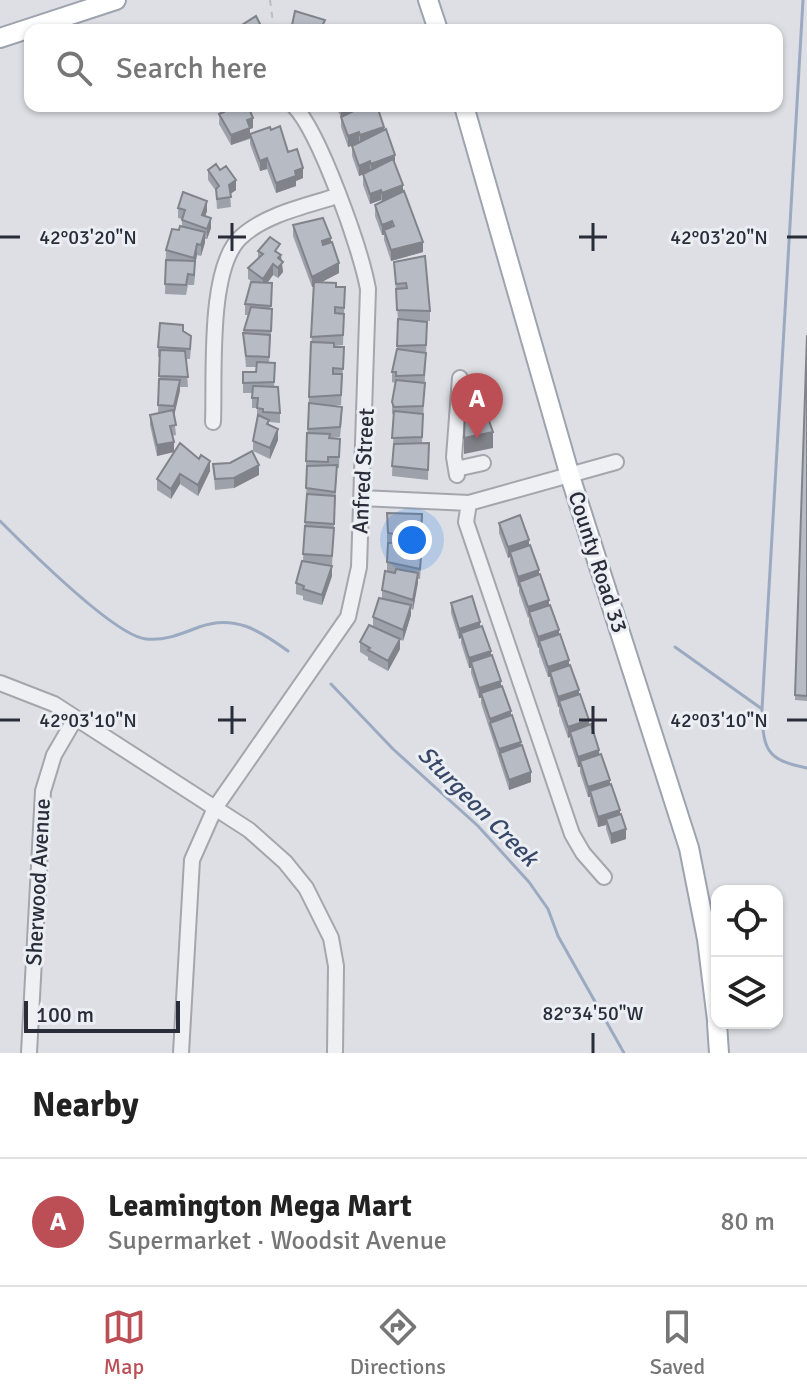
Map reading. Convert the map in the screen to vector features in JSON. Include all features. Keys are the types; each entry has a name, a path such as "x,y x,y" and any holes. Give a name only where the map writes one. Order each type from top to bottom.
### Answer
{"main road":[{"path":"30,24 116,0"},
{"path":"428,0 436,24"},
{"path":"2,32 24,26"},
{"name":"County Road 33","path":"466,112 570,476 689,848 711,972"},
{"name":"County Road 33","path":"718,1029 719,1053"}],"street":[{"name":"Anfred Street","path":"181,1053 192,860 215,808 348,617 357,582 368,289 360,257 313,133 298,112"},
{"path":"213,422 219,296 229,253 238,240 258,225 337,196"},
{"path":"460,378 457,472 483,463"},
{"path":"361,498 469,503 616,462"},
{"path":"469,503 466,522 572,834 583,853 604,877"},
{"path":"0,683 54,704 249,830 285,862 306,888 331,938 336,966 335,1053"},
{"name":"Sherwood Avenue","path":"29,1053 43,791 54,755 75,719"}],"path":[{"path":"270,0 273,24"}],"building":[{"path":"295,11 325,20 323,24 292,24"},
{"path":"256,16 260,24 243,24"},
{"path":"250,112 253,118 247,120 250,128 231,135 219,114"},
{"path":"351,112 379,112 384,127 348,136 341,117"},
{"path":"280,126 288,152 297,149 303,168 295,171 296,176 276,183 267,158 260,161 250,134"},
{"path":"386,129 395,155 359,166 352,146"},
{"path":"393,159 403,185 370,194 363,174"},
{"path":"216,164 220,170 226,166 236,180 229,185 231,197 217,199 216,189 219,186 208,170"},
{"path":"404,191 423,242 391,250 384,230 394,226 392,221 382,225 375,205"},
{"path":"183,192 207,201 202,215 211,218 207,229 182,220 185,210 178,208"},
{"path":"323,218 331,238 322,241 323,245 332,242 339,263 312,277 293,225"},
{"path":"180,226 205,232 201,245 197,244 194,258 166,250 172,229 179,230"},
{"path":"270,237 280,244 275,251 281,255 278,258 283,262 278,268 273,264 263,279 248,268 263,254 258,251"},
{"path":"425,256 430,311 397,310 396,289 407,288 406,283 396,284 394,262"},
{"path":"166,260 195,261 194,275 188,274 186,285 165,284"},
{"path":"251,282 272,283 271,306 245,304"},
{"path":"314,282 336,283 336,287 345,287 344,308 335,307 335,313 344,314 343,335 311,337"},
{"path":"251,307 272,309 271,331 244,330"},
{"path":"398,319 427,322 426,345 397,346"},
{"path":"160,323 183,325 183,331 191,336 190,349 158,347"},
{"path":"243,333 270,335 269,357 246,356"},
{"path":"807,335 807,696 795,695"},
{"path":"311,342 334,343 334,347 344,347 343,369 333,368 333,374 342,374 341,395 309,397"},
{"path":"397,349 426,353 424,375 396,376 396,372 392,372"},
{"path":"160,350 185,351 188,377 159,376"},
{"path":"257,362 275,363 274,382 243,383 243,372 256,372"},
{"path":"159,379 180,380 174,406 158,405"},
{"path":"396,380 425,383 423,406 394,407"},
{"path":"253,386 278,387 280,413 263,412 263,409 257,408 258,398 252,398"},
{"path":"309,403 342,407 340,427 308,429"},
{"path":"173,410 176,425 170,426 174,442 157,445 150,415"},
{"path":"485,410 493,432 464,438 465,415"},
{"path":"394,411 423,414 422,437 392,438"},
{"path":"258,415 278,429 270,448 253,441"},
{"path":"307,433 330,434 329,438 340,439 339,457 328,457 328,462 306,461"},
{"path":"180,443 199,459 201,455 210,461 198,485 180,474 171,489 157,479"},
{"path":"429,443 428,470 392,466 394,444"},
{"path":"252,451 259,465 234,478 215,479 213,464 230,463"},
{"path":"337,465 335,492 306,488 307,466"},
{"path":"307,494 335,496 334,524 305,522"},
{"path":"387,513 422,514 421,538 388,533"},
{"path":"520,515 529,540 508,547 499,523"},
{"path":"305,526 334,528 332,556 303,554"},
{"path":"422,542 420,569 387,562 388,543"},
{"path":"530,545 539,570 518,577 510,552"},
{"path":"302,561 332,566 322,595 303,589 304,586 296,583"},
{"path":"396,569 418,573 413,600 382,590 385,571 395,573"},
{"path":"540,574 549,600 528,607 519,582"},
{"path":"472,596 480,622 459,629 451,603"},
{"path":"379,598 411,605 403,630 373,617"},
{"path":"550,605 559,630 538,637 529,612"},
{"path":"369,625 400,639 388,661 360,642"},
{"path":"482,626 491,651 469,658 461,633"},
{"path":"560,634 569,660 548,667 539,641"},
{"path":"492,655 501,681 479,688 471,662"},
{"path":"570,665 579,690 558,697 550,672"},
{"path":"502,686 511,711 490,719 481,693"},
{"path":"580,694 589,720 568,727 559,701"},
{"path":"512,715 521,742 499,749 490,723"},
{"path":"591,724 599,750 578,757 570,732"},
{"path":"522,745 531,772 509,780 500,753"},
{"path":"601,754 610,780 588,787 580,761"},
{"path":"611,784 620,810 598,817 590,791"},
{"path":"621,814 626,829 611,834 606,819"}],"waterway":[{"path":"803,0 762,709 764,734 770,751 783,761 807,768"},
{"name":"Sturgeon Creek","path":"0,521 71,589 113,623 132,634 146,639 160,639 212,623 235,623 256,631 288,651"},
{"path":"675,647 762,709"},
{"name":"Sturgeon Creek","path":"331,684 393,749 478,826 529,882 548,909 558,936 624,1053"}],"place":[{"name":"Leamington Mega Mart","path":"477,439"}]}
